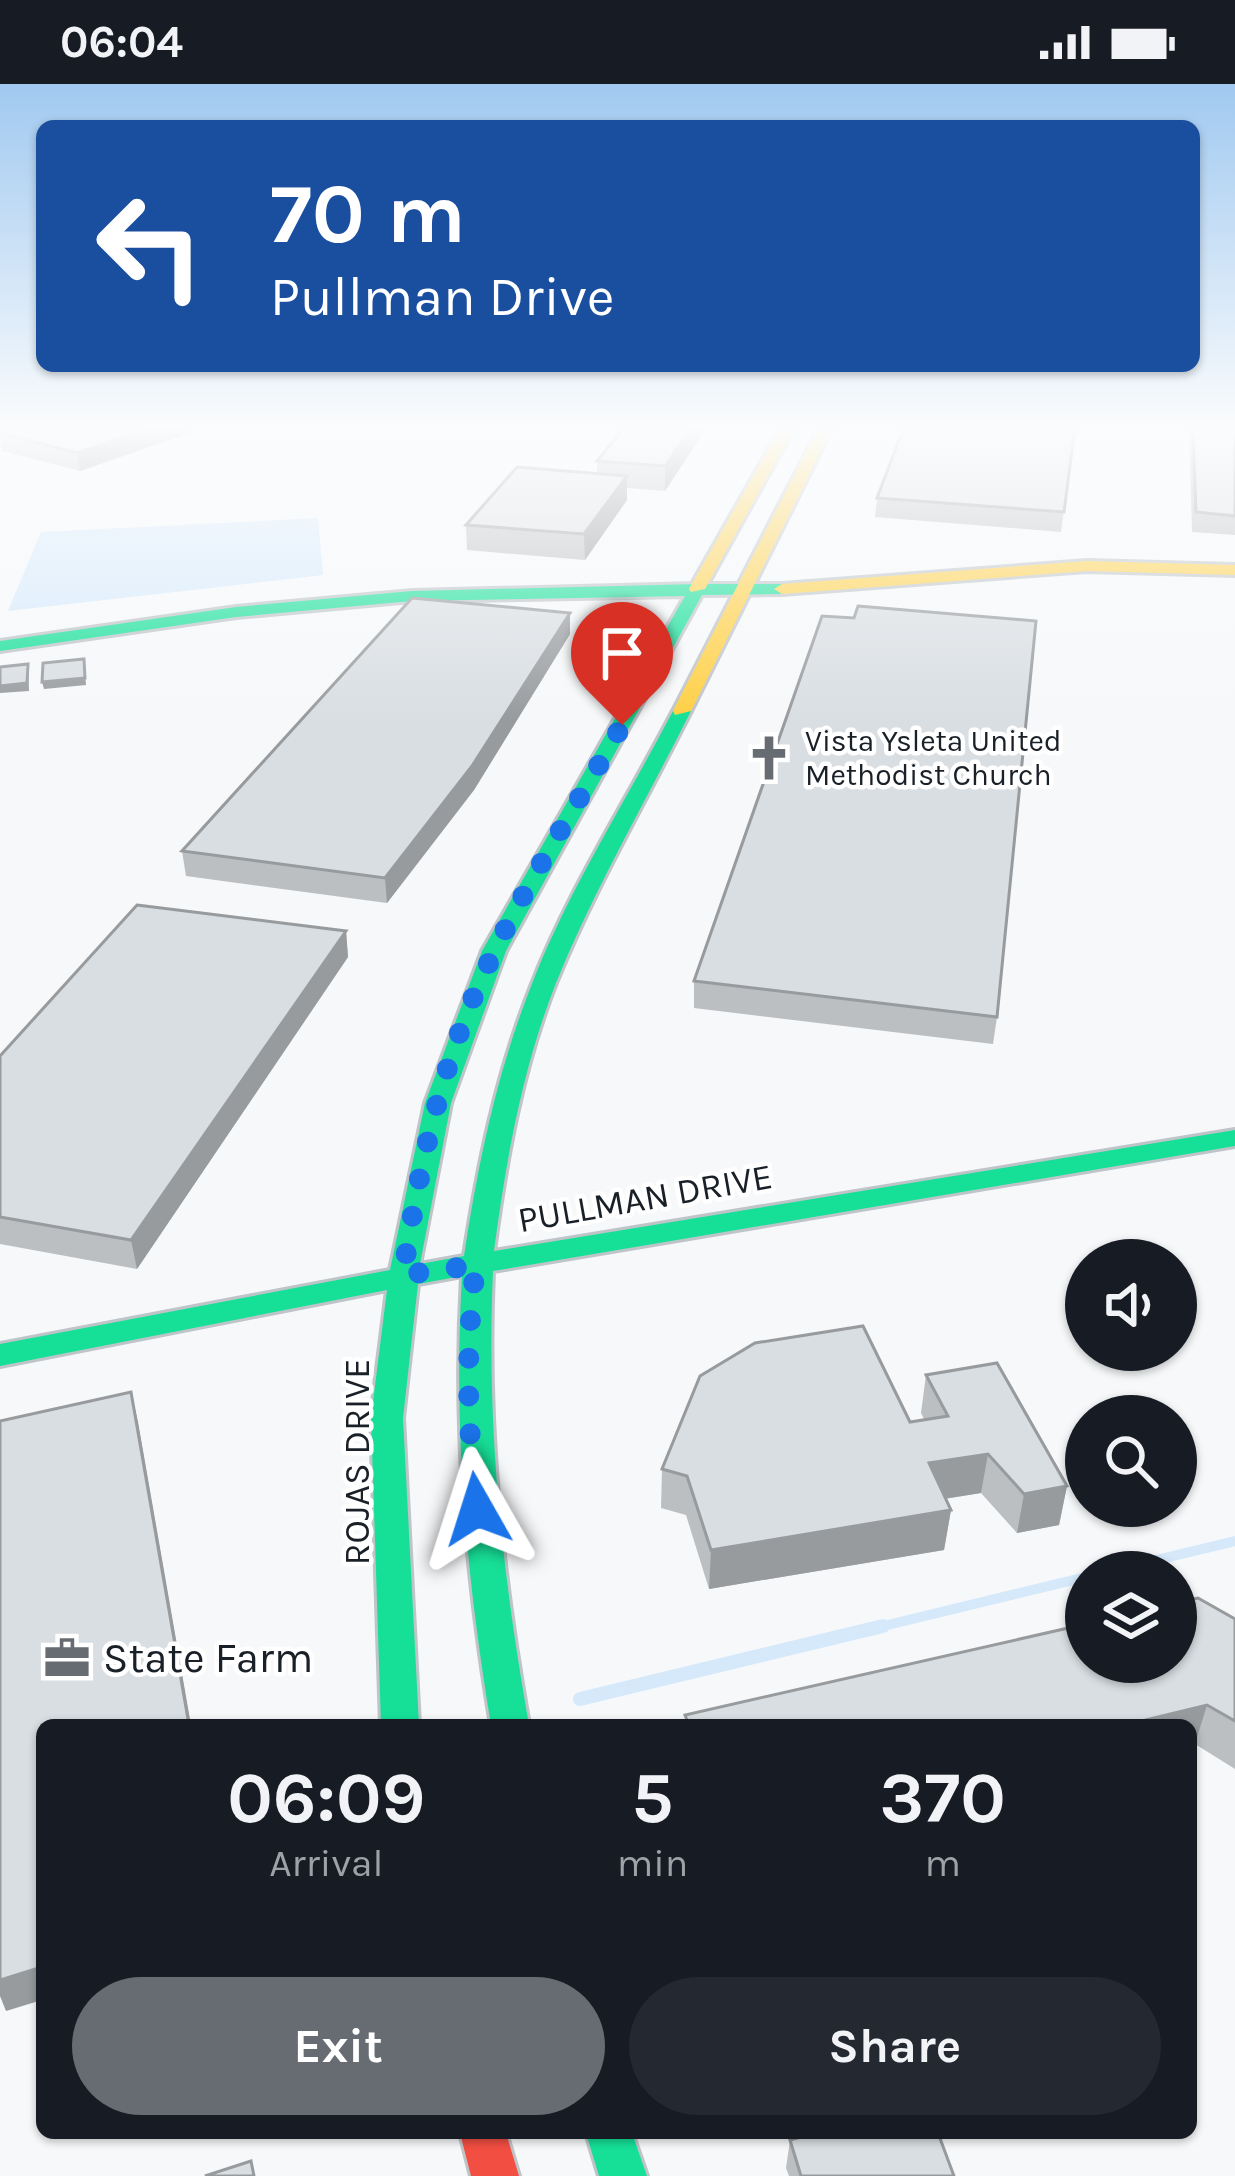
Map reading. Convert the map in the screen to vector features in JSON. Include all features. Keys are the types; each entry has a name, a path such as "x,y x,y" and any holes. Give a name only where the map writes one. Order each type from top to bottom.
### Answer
{"main road":[{"name":"ROJAS DRIVE","path":"400,1719 387,1418 403,1275 438,1103 478,987 735,525"},
{"path":"509,1719 492,1640 471,1465 468,1322 506,1100 540,993 777,525"},
{"path":"0,646 236,611 403,596 864,586 1087,566 1235,570"},
{"name":"PULLMAN DRIVE","path":"0,1355 403,1275 968,1178 1235,1138"},
{"path":"485,2139 495,2176"},
{"path":"611,2139 623,2176"}],"water":[{"path":"319,525 323,575 8,611 41,532"}],"building":[{"path":"466,525 591,525 584,534"},
{"path":"412,598 570,613 472,766 385,878 182,851"},
{"path":"858,606 1036,621 997,1017 694,981 822,616 854,618"},
{"path":"84,659 85,678 42,682 43,663"},
{"path":"28,664 27,683 0,686 0,667"},
{"path":"137,905 346,931 131,1240 0,1217 0,1056"},
{"path":"863,1326 910,1422 948,1416 926,1375 997,1363 1065,1486 1024,1494 988,1454 929,1463 951,1510 711,1550 687,1476 662,1469 700,1376 755,1343"},
{"path":"131,1392 188,1719 36,1719 36,1969 0,1980 0,1421"},
{"path":"1197,1598 1235,1619 1235,1721 1207,1705 1150,1719 687,1719 685,1715 1065,1629 1065,1683 1197,1683"},
{"path":"940,2139 954,2176 801,2176 790,2140"},
{"path":"251,2161 254,2176 205,2176"}],"waterway":[{"path":"1193,1551 1235,1541"},
{"path":"871,1629 1065,1582"},
{"path":"580,1699 883,1626"}],"traffic: fast":[{"path":"400,1719 387,1418 410,1227 438,1103 494,951 697,589"},
{"path":"0,646 236,612 412,596 782,589"},
{"path":"509,1719 482,1539 475,1446 478,1261 491,1169 512,1078 557,952 682,711"},
{"path":"0,1355 462,1266 1235,1138"},
{"path":"611,2139 623,2176"}],"traffic: slow":[{"path":"697,589 733,525"},
{"path":"682,711 776,525"},
{"path":"782,589 1087,566 1235,570"}],"traffic: jam":[{"path":"485,2139 495,2176"}],"place":[{"name":"Vista Ysleta United Methodist Church","path":"769,758"},
{"name":"State Farm","path":"67,1658"}],"route":[{"path":"477,1509 467,1403 468,1322 476,1265 403,1275 410,1227 438,1103 478,987 622,725"}]}
